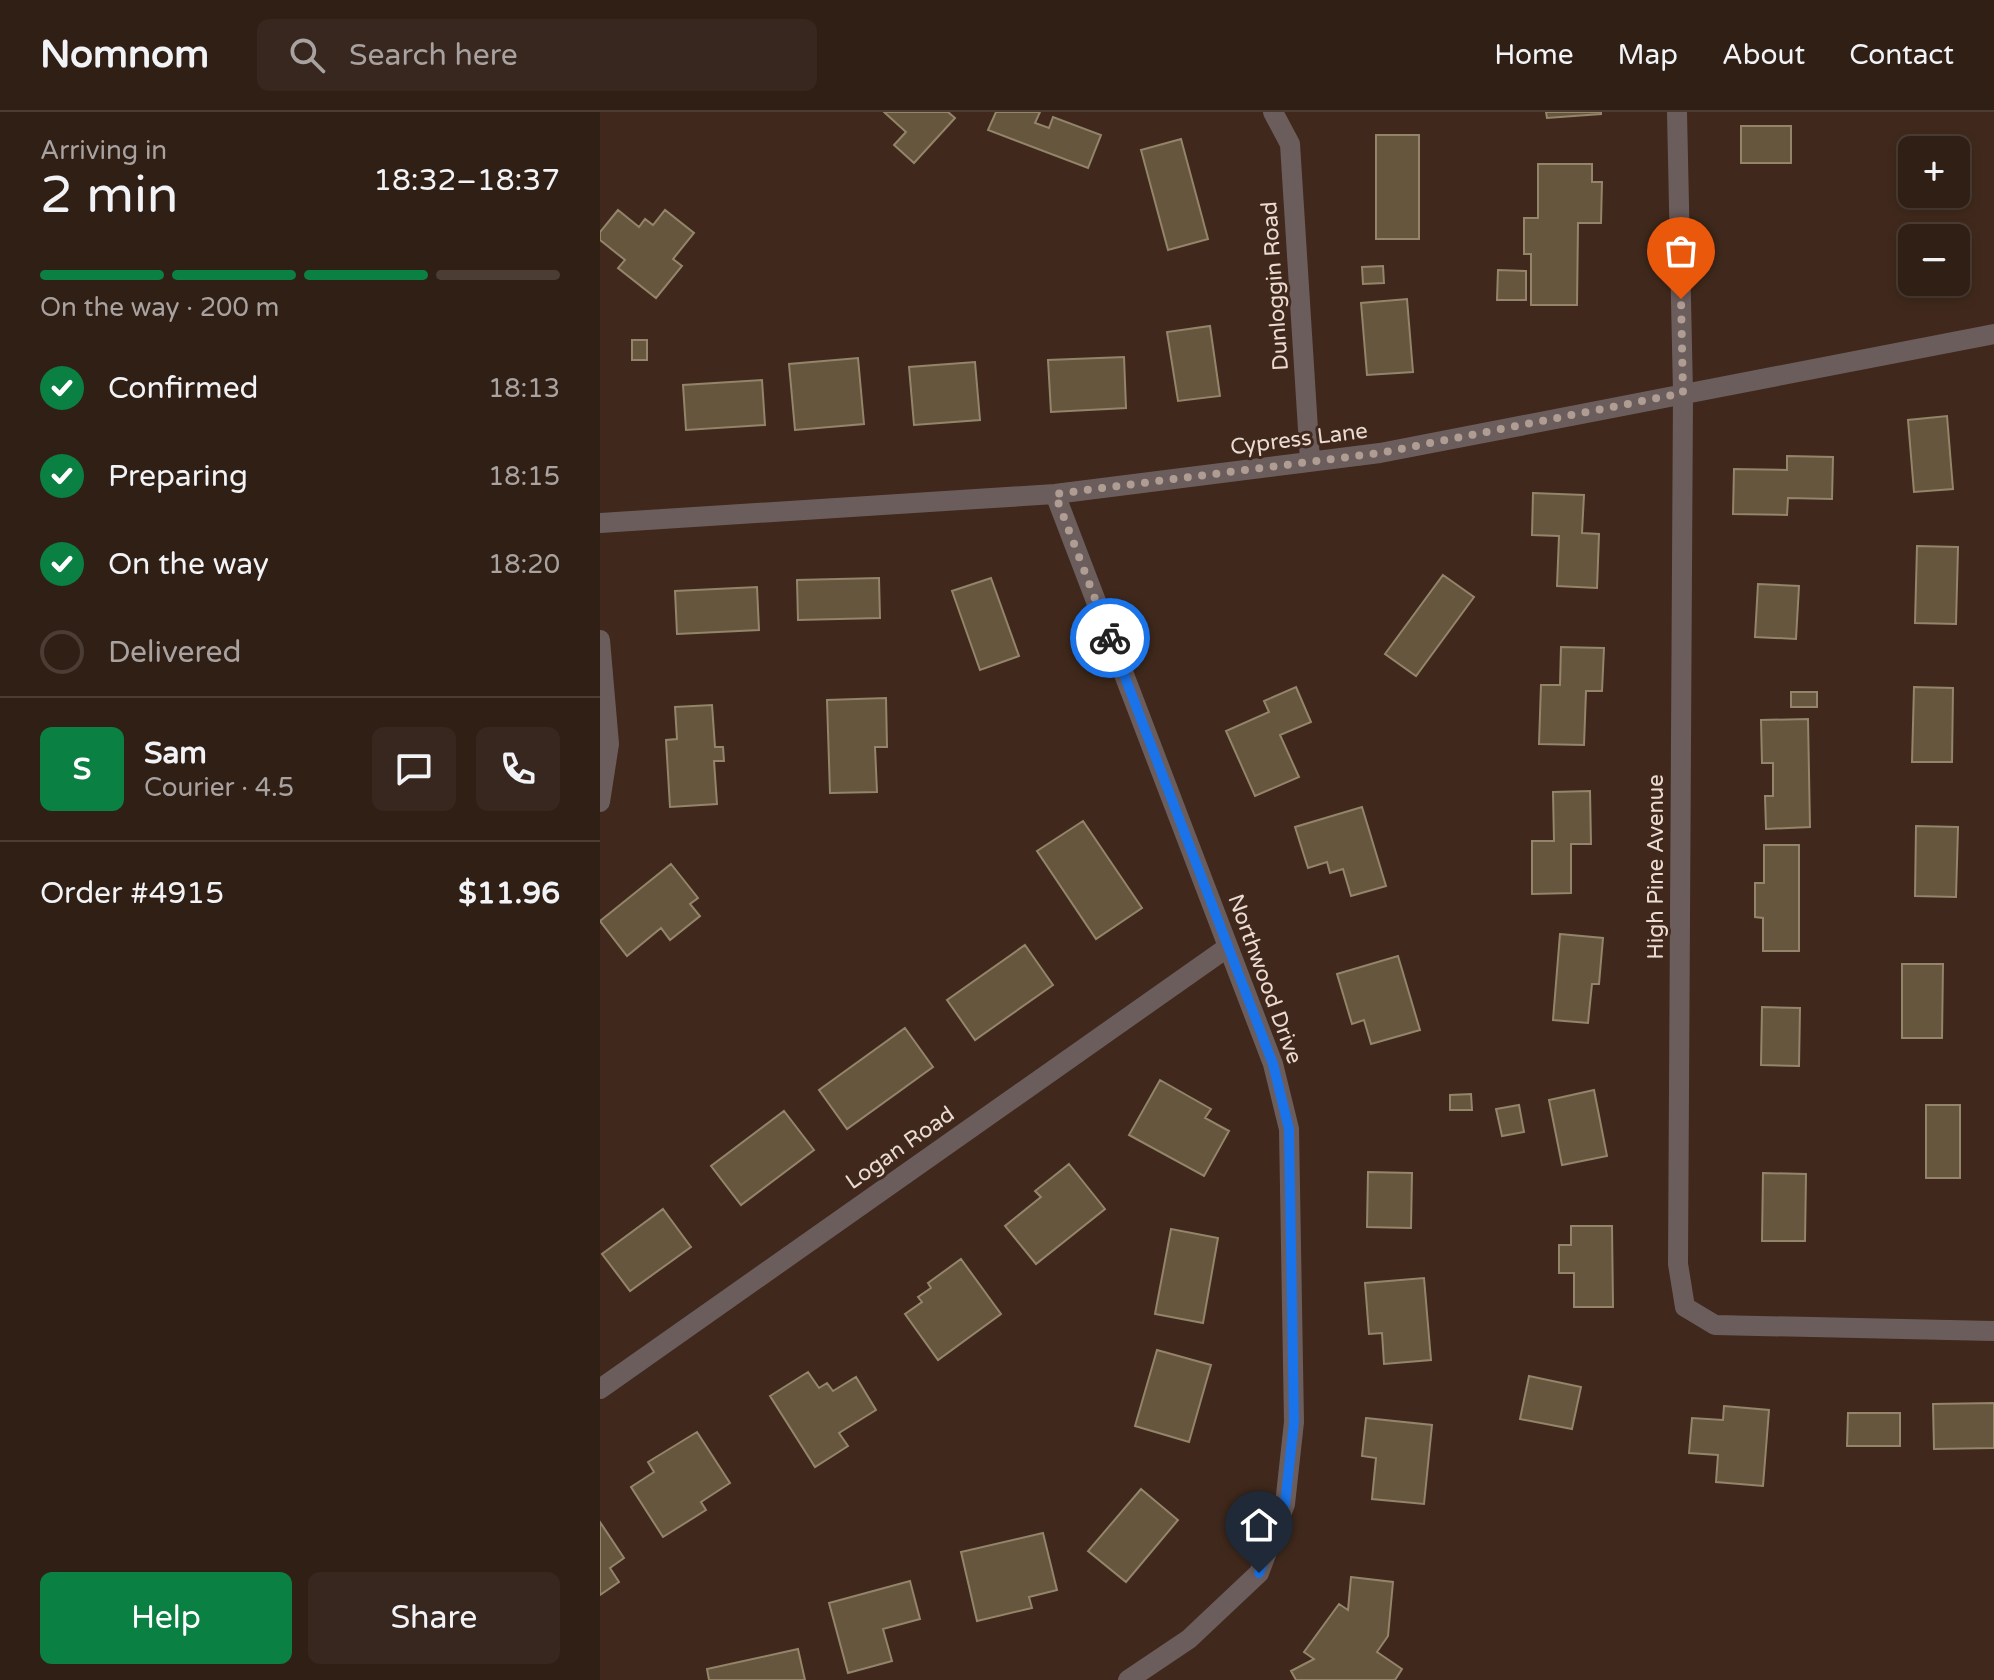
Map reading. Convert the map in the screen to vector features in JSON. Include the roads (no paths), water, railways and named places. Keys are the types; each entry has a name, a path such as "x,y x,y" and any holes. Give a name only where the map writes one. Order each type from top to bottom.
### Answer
{"street":[{"name":"Dunloggin Road","path":"1273,112 1290,144 1310,461"},
{"name":"High Pine Avenue","path":"1677,112 1683,393 1678,1264 1685,1307 1715,1325 1994,1331"},
{"name":"Cypress Lane","path":"600,523 1055,494 1380,453 1994,334"},
{"name":"Northwood Drive","path":"1055,494 1273,1064 1289,1129 1294,1422 1285,1504 1259,1573 1189,1639 1128,1680"},
{"path":"600,640 609,744 600,802"},
{"name":"Logan Road","path":"600,1389 1228,947"}]}
